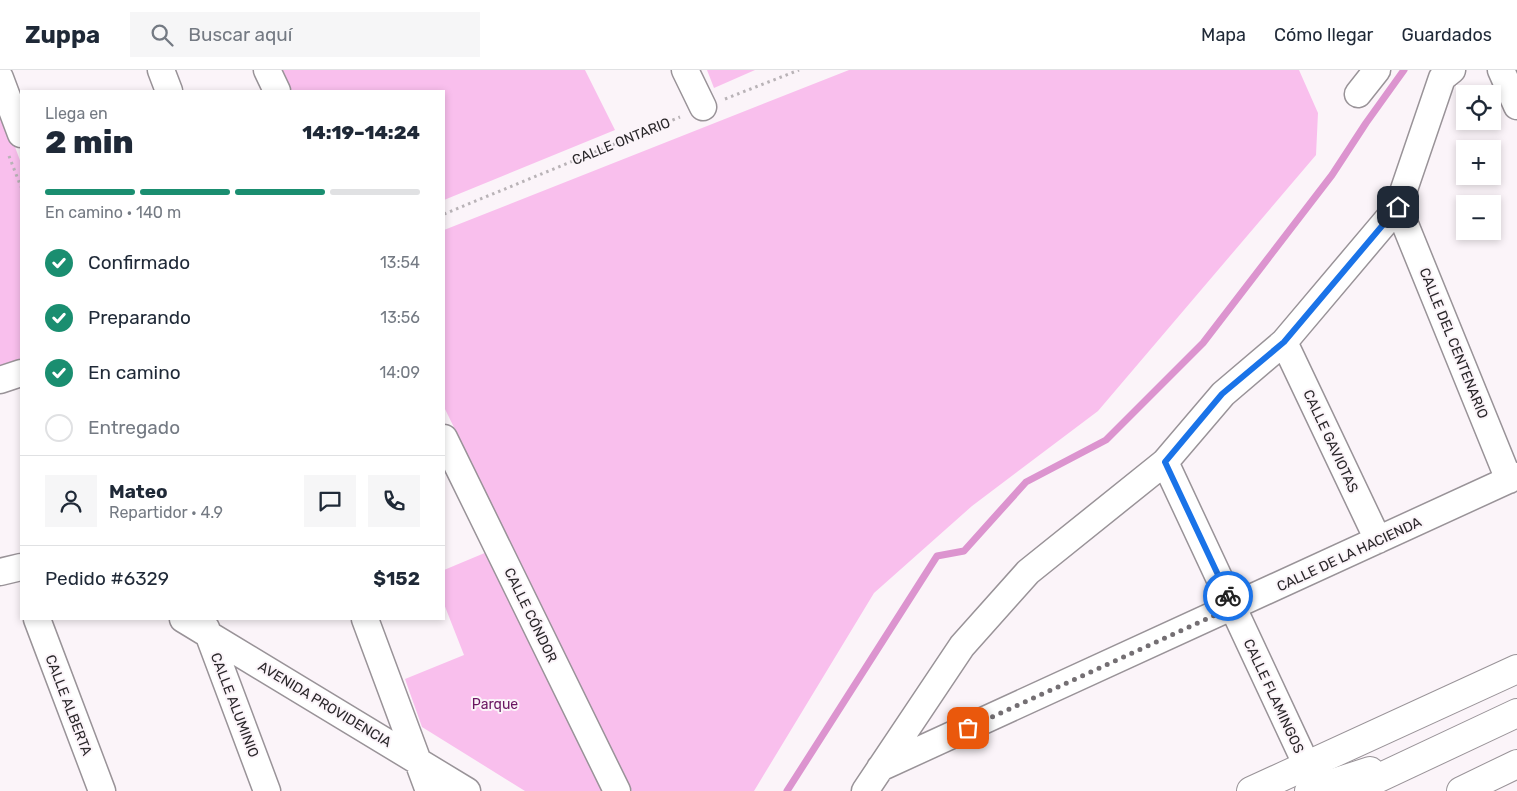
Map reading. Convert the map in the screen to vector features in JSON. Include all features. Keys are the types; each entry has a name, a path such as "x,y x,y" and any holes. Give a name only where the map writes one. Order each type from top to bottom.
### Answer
{"main road":[{"path":"1308,779 1517,669"},
{"path":"1351,791 1517,713"},
{"path":"1251,791 1308,779 1454,742"},
{"path":"1461,791 1517,764"},
{"path":"1478,791 1517,764"}],"street":[{"path":"161,70 169,90"},
{"path":"267,70 277,90"},
{"path":"685,70 703,107"},
{"path":"1358,94 1377,70"},
{"path":"865,791 962,646 1028,572 1165,462 1222,394 1284,342 1398,207 1442,78 1452,70"},
{"path":"1501,70 1517,106"},
{"path":"0,78 14,142"},
{"name":"CALLE DEL CENTENARIO","path":"1398,207 1513,478"},
{"name":"CALLE GAVIOTAS","path":"1284,342 1378,540"},
{"path":"0,380 20,373"},
{"name":"CALLE CÓNDOR","path":"445,440 617,791"},
{"name":"CALLE FLAMINGOS","path":"1165,462 1233,607 1308,779"},
{"name":"CALLE DE LA HACIENDA","path":"880,768 1513,478"},
{"name":"CALLE ALBERTA","path":"37,620 102,791"},
{"name":"AVENIDA PROVIDENCIA","path":"187,620 205,626 466,791"},
{"path":"365,620 429,791"},
{"name":"CALLE ALUMINIO","path":"205,626 267,791"}],"path":[{"name":"CALLE ONTARIO","path":"445,214 703,107 799,70"},
{"path":"14,142 20,181"}],"green space":[{"path":"281,70 585,70 615,130 445,200 445,90 291,90"},
{"path":"707,70 755,70 714,88"},
{"path":"849,70 1299,70 1318,113 1316,155 1098,411 972,506 874,593 754,791 632,791 445,409 445,230"},
{"path":"0,107 20,160 20,364 0,372"},
{"name":"Parque","path":"487,552 602,791 525,791 422,727 405,679 464,655 445,607 445,570"}],"waterway":[{"path":"787,791 937,556 964,551 1026,482 1106,440 1203,343 1332,175 1404,70"}],"way so far":[{"path":"968,728 1233,607 1228,596"}],"route":[{"path":"1228,596 1165,462 1222,394 1284,342 1398,207"}]}
